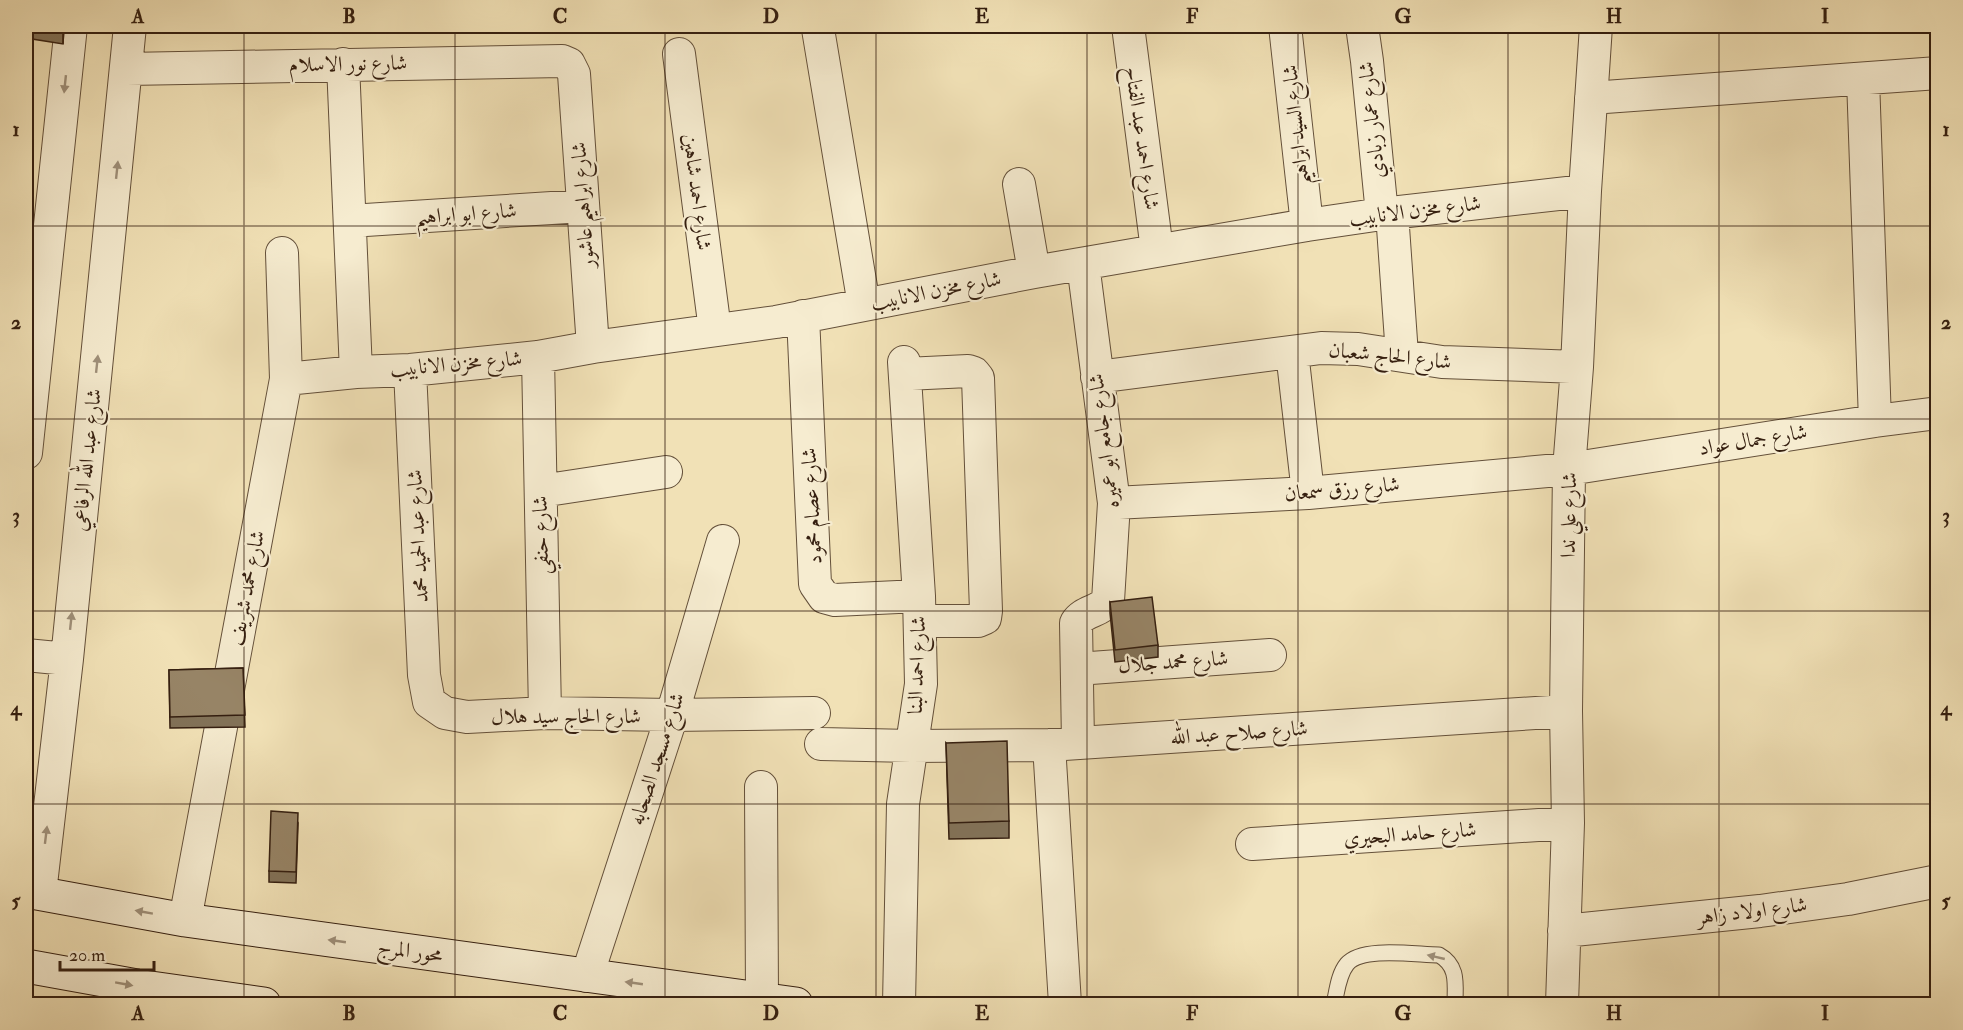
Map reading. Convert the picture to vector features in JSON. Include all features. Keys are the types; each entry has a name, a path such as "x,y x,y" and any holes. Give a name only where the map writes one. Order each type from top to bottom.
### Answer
{"main road":[{"name":"محور المرج","path":"33,892 185,920 796,1005"},
{"path":"26,966 257,1004"}],"street":[{"path":"26,453 71,26"},
{"name":"شارع عبد الله الرفاعي","path":"33,892 67,659 130,26"},
{"name":"شارع احمد عبد الفتاح","path":"1128,26 1157,250"},
{"name":"شارع السيد ابراهيم","path":"1284,26 1307,225"},
{"name":"شارع عمار زبادي","path":"1362,26 1387,213 1402,355"},
{"name":"شارع علي ندا","path":"1562,1005 1568,823 1566,711 1569,469 1596,26"},
{"path":"818,29 864,305"},
{"name":"شارع احمد شاهين","path":"679,54 714,330"},
{"name":"شارع نور الاسلام","path":"127,69 562,61 569,64"},
{"path":"344,64 356,372"},
{"name":"شارع ابراهيم عاشور","path":"569,64 574,74 593,347"},
{"path":"1591,98 1938,73"},
{"path":"1863,79 1875,421"},
{"path":"1019,184 1034,272"},
{"name":"شارع مخزن الانابيب","path":"286,379 356,372 410,370 538,357 803,316 1034,272 1307,225 1387,213 1585,191"},
{"name":"شارع ابو ابراهيم","path":"350,221 583,206"},
{"name":"شارع محمد شريف","path":"185,920 286,379 282,254"},
{"name":"شارع جامع ابو عميره","path":"1065,1005 1063,744 1077,669 1076,622 1082,615 1101,608 1108,601 1114,503 1083,264"},
{"name":"شارع عصام محمود","path":"803,316 815,584 824,597 835,600 919,608 978,621 985,618 986,611 978,378 974,373 968,371 905,368"},
{"name":"شارع الحاج شعبان","path":"1096,377 1320,348 1358,349 1442,362 1577,367"},
{"path":"1292,352 1308,493"},
{"name":"شارع حنفي","path":"538,357 545,713"},
{"name":"شارع احمد البنا","path":"899,1005 903,804 921,684 919,608 905,368"},
{"name":"شارع عبد الحميد محمد","path":"410,370 424,675 429,702"},
{"name":"شارع جمال عواد","path":"1569,469 1938,413"},
{"name":"شارع رزق سمعان","path":"1114,503 1308,493 1569,469"},
{"path":"541,491 666,472"},
{"name":"شارع مسجد الصحابه","path":"586,976 672,715 723,540"},
{"path":"26,655 67,659"},
{"name":"شارع محمد جلال","path":"1077,669 1270,655"},
{"name":"شارع الحاج سيد هلال","path":"429,702 445,713 467,717 545,713 672,715 814,713"},
{"name":"شارع صلاح عبد الله","path":"821,744 911,746 1063,744 1566,711"},
{"path":"761,787 762,1000"},
{"name":"شارع حامد البحيري","path":"1251,844 1568,823"},
{"name":"شارع اولاد زاهر","path":"1564,931 1760,911 1848,899 1938,881"}],"lane":[{"path":"1334,1005 1342,972 1352,959 1368,953 1439,955 1445,958 1455,975 1455,1005"}],"building":[{"path":"26,172 29,173 26,195"},
{"path":"1152,597 1158,645 1115,650 1110,602"},
{"path":"243,668 245,715 170,717 169,670"},
{"path":"1007,741 1009,821 949,823 946,743"},
{"path":"271,811 298,813 296,872 269,871"}]}
